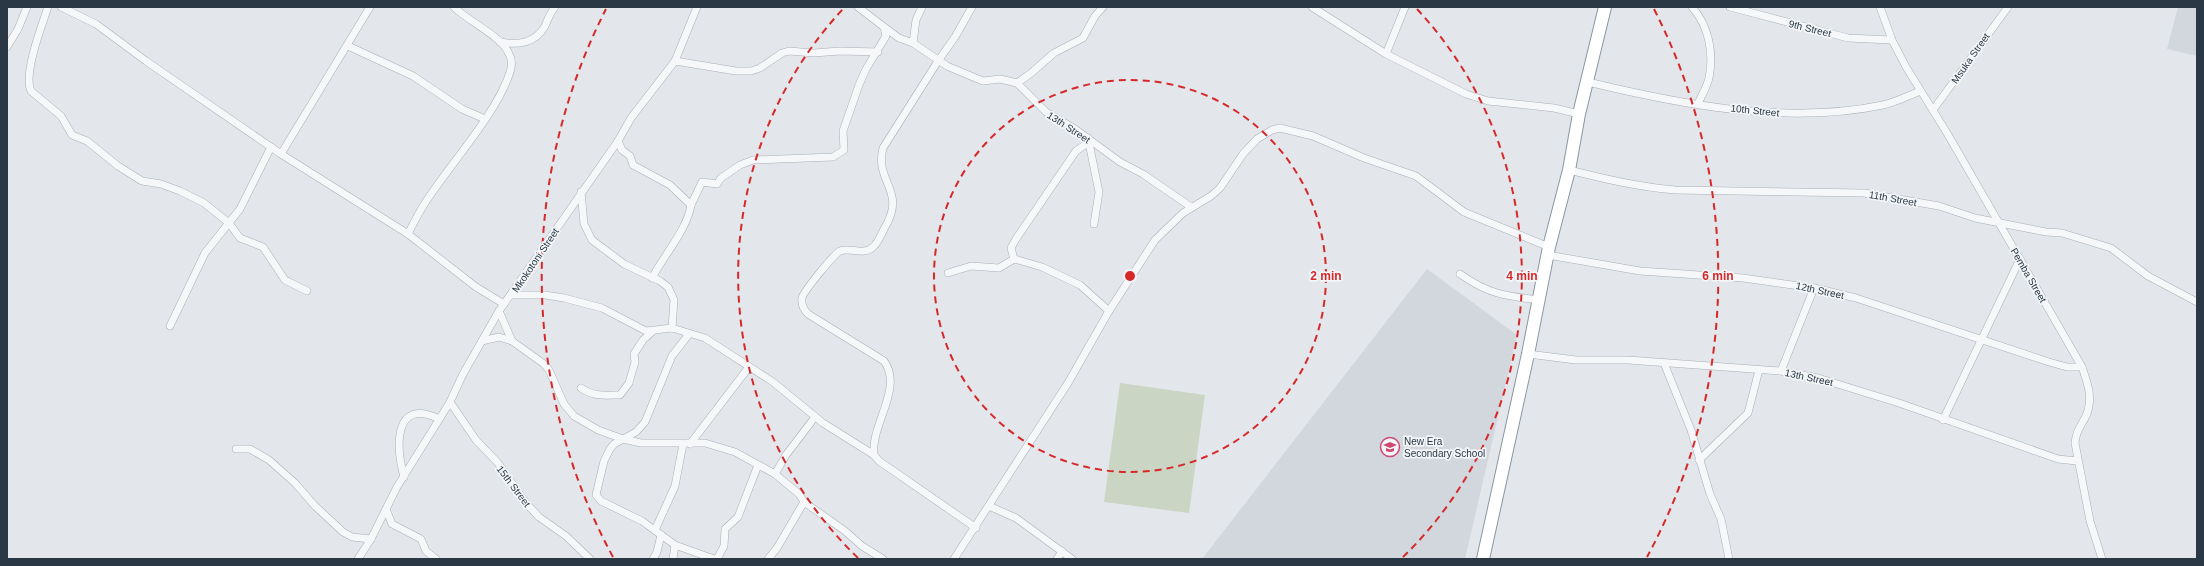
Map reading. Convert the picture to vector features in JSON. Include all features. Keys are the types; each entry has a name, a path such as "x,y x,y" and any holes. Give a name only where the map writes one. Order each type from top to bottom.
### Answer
{"highway":[{"path":"1482,559 1528,354 1549,250 1569,170 1579,114 1605,7"}],"street":[{"path":"7,47 27,7"},
{"path":"48,7 32,58 30,81 31,91 61,116 72,135 87,141 127,173 142,181 161,184 193,197 229,223 240,238 263,247 285,280 307,291"},
{"path":"61,7 96,24 146,61 281,154 408,234 476,287 504,304"},
{"path":"281,154 328,74 348,46 370,7"},
{"path":"408,234 427,199 485,119 502,91 511,71 512,63 509,53 500,42 466,18 454,7"},
{"path":"500,42 518,44 531,40 542,30 549,14 555,7"},
{"name":"Mkokotoni Street","path":"358,559 371,539 404,476 450,402 499,311 512,295 581,191 618,141 631,118 675,61 697,7"},
{"path":"858,7 899,38 913,43 938,61 983,81 1000,79 1017,82 1030,74 1054,53 1083,38 1095,16 1103,7"},
{"path":"913,43 916,20 922,7"},
{"path":"874,455 875,437 887,403 889,381 887,365 884,361 808,314 804,309 801,300 805,290 836,254 848,250 865,251 872,248 888,224 894,210 893,200 880,165 883,148 938,61 955,37 972,7"},
{"path":"1312,7 1386,54 1466,94 1488,101 1554,108 1579,114"},
{"path":"1386,54 1405,7"},
{"path":"1692,7 1702,19 1707,31 1710,52 1708,80 1698,104"},
{"name":"9th Street","path":"1733,7 1848,38 1892,40"},
{"name":"Pemba Street","path":"1880,7 1892,40 1920,91 1933,110 2082,367 2089,385 2090,401 2085,417 2075,436 2077,461 2092,531 2102,559"},
{"name":"Msuka Street","path":"1933,110 2008,7"},
{"path":"652,278 677,238 702,182 717,184 720,179 745,163 770,158 807,159 840,154 845,148 843,131 859,85 866,69 878,52 886,36 884,27"},
{"path":"348,46 413,76 462,109 485,119"},
{"path":"675,61 736,71 751,71 760,68 782,53 789,51 814,53 840,51 878,52"},
{"name":"13th Street","path":"1017,82 1042,109 1120,162 1143,174 1190,207"},
{"name":"10th Street","path":"1588,82 1650,97 1779,113 1809,113 1884,105 1920,91"},
{"name":"12th Street","path":"954,559 976,528 1014,464 1068,383 1109,311 1154,240 1169,224 1190,207 1211,196 1220,188 1243,154 1257,138 1272,130 1280,128 1313,136 1364,158 1416,176 1464,212 1549,250 1640,271 1749,278 1814,288 1856,298 2058,364 2075,368 2082,367"},
{"path":"1088,140 1099,192 1094,224"},
{"path":"1014,259 1011,248 1020,231 1076,151 1088,140"},
{"path":"618,141 622,150 630,156 633,165 670,185 691,205"},
{"path":"170,326 205,253 240,209 271,147"},
{"name":"11th Street","path":"1569,170 1620,183 1668,189 1864,193 1939,206 1975,218 1998,221 2031,230 2062,233 2111,248 2161,283 2197,302"},
{"path":"581,191 584,224 592,240 624,264 668,287 673,295 672,328"},
{"path":"948,273 971,266 999,268 1014,259 1042,267 1080,285 1109,311"},
{"path":"1943,420 1972,363 1982,338 2020,259"},
{"path":"1460,274 1478,286 1510,298 1539,300"},
{"path":"1781,371 1814,288"},
{"path":"512,295 545,295 568,299 602,308 640,329 653,331 672,328 705,338 773,382 815,417 874,455 879,461 976,528"},
{"path":"499,311 512,341"},
{"path":"581,388 597,396 620,395 629,383 636,362 634,354 636,350 643,340 653,331"},
{"path":"689,334 672,356 645,422 636,432 614,444 610,449 604,461 596,495 601,501 642,521 675,545 715,559 724,546 725,529 738,517 758,465"},
{"path":"482,341 499,337 512,341 546,367 564,404 574,416 598,430 623,439 641,442 686,444 705,443 721,447 775,474 799,494 804,502 845,531 862,546 883,559"},
{"name":"13th Street","path":"1528,354 1576,360 1664,363 1781,371 1818,378 1850,387 2058,459 2077,461"},
{"path":"1664,363 1691,430 1710,494 1721,519 1729,559"},
{"path":"653,559 657,552 658,533 675,486 686,444 749,367"},
{"path":"1699,460 1748,413 1759,370"},
{"name":"15th Street","path":"450,402 476,440 498,463 525,502 539,517 566,536 590,559"},
{"path":"404,476 399,456 401,427 410,415 416,413 439,419"},
{"path":"775,474 786,455 815,417"},
{"path":"236,449 250,449 269,460 295,483 328,518 347,535 371,539"},
{"path":"768,559 804,502"},
{"path":"989,506 1016,518 1072,559"},
{"path":"386,509 392,524 421,539 426,551 436,559"},
{"path":"673,559 675,545"},
{"path":"689,559 693,551"},
{"path":"1057,559 1062,551"}],"shaded area":[{"path":"2178,7 2197,7 2197,56 2167,49"},
{"name":"New Era Secondary School","path":"1427,269 1517,335 1465,559 1202,559"}],"green space":[{"path":"1120,383 1205,395 1189,513 1104,502"}],"place":[{"name":"New Era Secondary School","path":"1390,447"}]}
